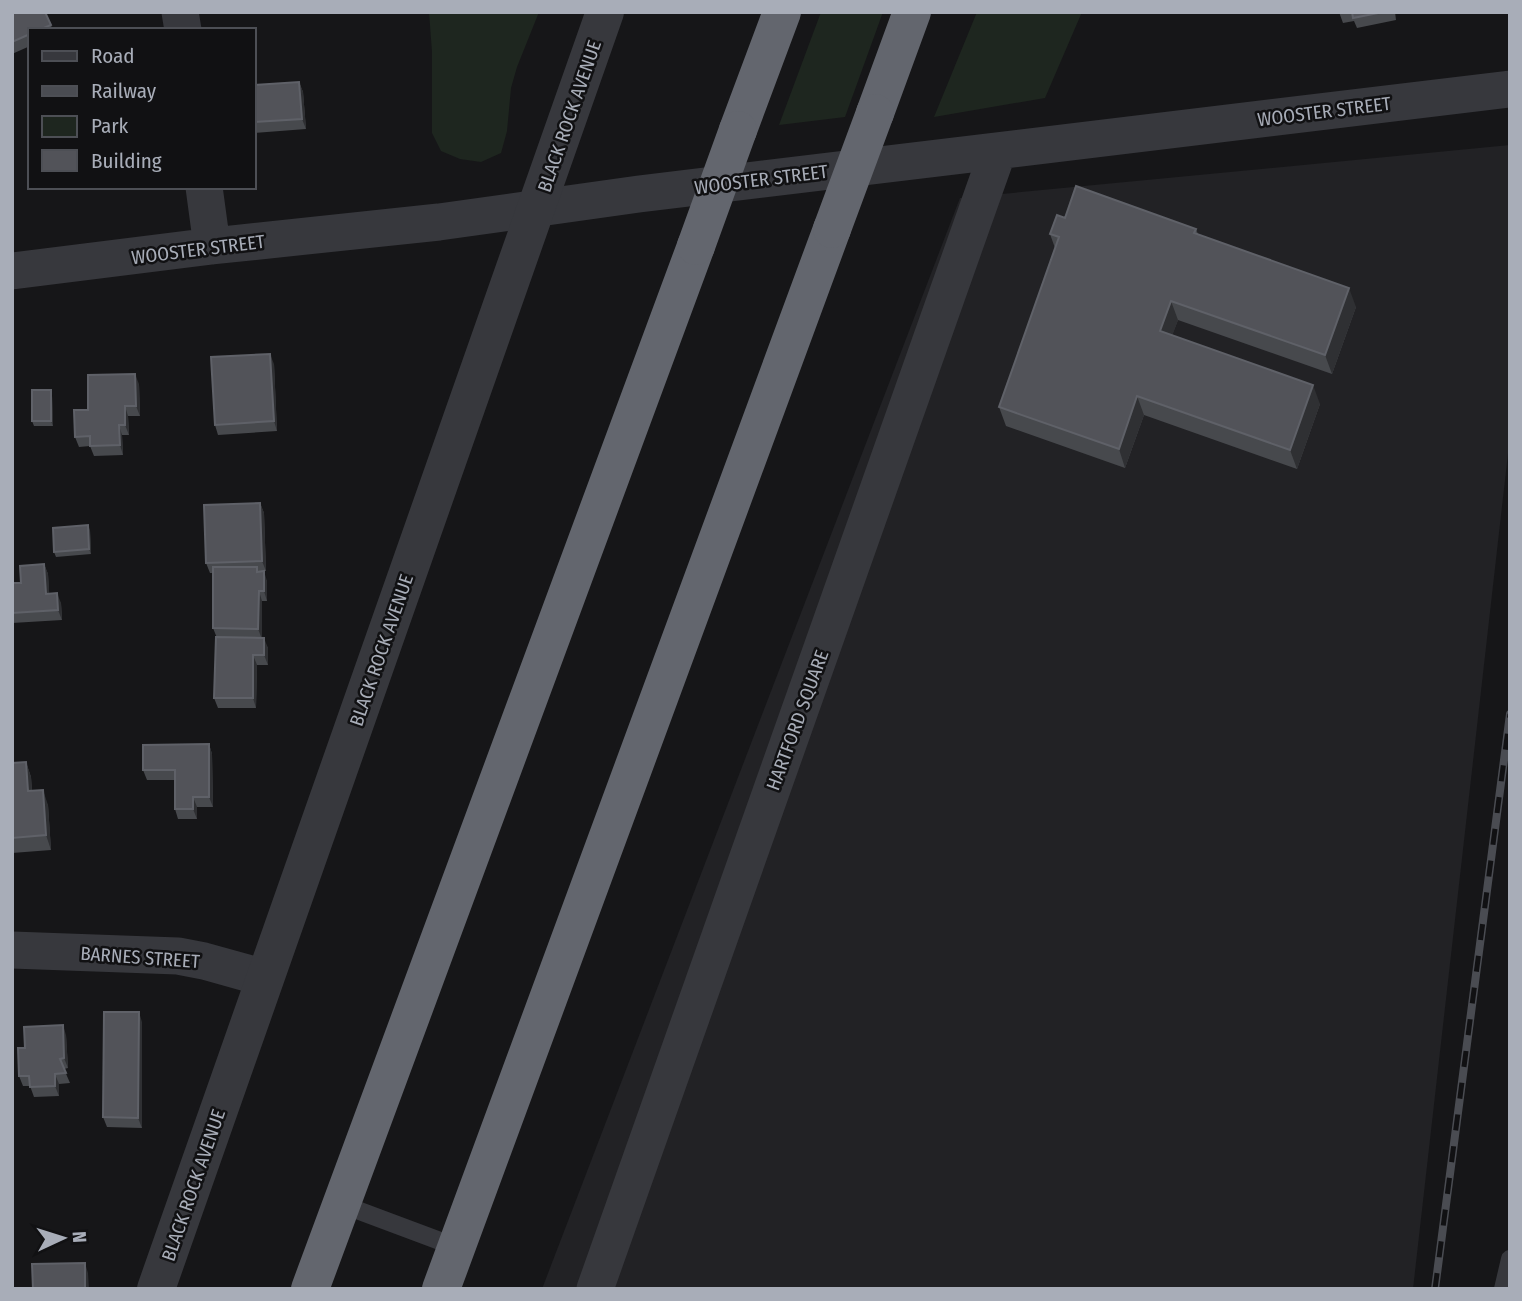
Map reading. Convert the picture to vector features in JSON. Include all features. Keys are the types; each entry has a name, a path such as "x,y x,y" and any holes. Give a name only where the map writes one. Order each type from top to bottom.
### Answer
{"highway":[{"path":"310,1289 782,12"},
{"path":"441,1289 912,12"}],"street":[{"name":"BLACK ROCK AVENUE","path":"156,1289 605,12"},
{"name":"WOOSTER STREET","path":"12,271 439,222 639,194 1510,89"},
{"name":"HARTFORD SQUARE","path":"596,1289 998,151"},
{"path":"204,189 212,246"},
{"name":"BARNES STREET","path":"12,950 178,956 265,978"}],"lane":[{"path":"341,1205 456,1247"},
{"path":"1503,1289 1510,1259"}],"shaded area":[{"path":"1510,145 1510,436 1413,1289 542,1289 960,198"}],"green space":[{"path":"429,12 539,12 511,88 507,131 501,153 481,162 460,159 441,151 432,133"},
{"path":"821,12 883,12 845,117 779,125"},
{"path":"977,12 1082,12 1045,98 934,117"}],"building":[{"path":"12,12 45,12 51,25 28,28 28,35 12,42"},
{"path":"1352,12 1383,12 1353,18"},
{"path":"299,82 302,119 256,122 256,85"},
{"path":"1076,186 1196,229 1194,233 1349,288 1325,355 1171,301 1160,331 1313,385 1290,450 1137,396 1119,449 999,407 1059,237 1050,234 1057,215 1065,218"},
{"path":"270,354 274,421 215,425 211,357"},
{"path":"135,374 136,406 125,406 125,425 119,425 120,445 90,446 90,436 75,437 74,410 88,410 88,375"},
{"path":"32,390 51,390 51,421 32,421"},
{"path":"260,503 262,561 206,563 204,505"},
{"path":"88,525 89,549 54,552 53,528"},
{"path":"44,564 46,594 57,593 58,610 12,613 12,583 21,583 20,566"},
{"path":"213,567 257,567 257,572 264,571 264,591 259,591 258,629 213,628"},
{"path":"216,637 264,638 264,655 253,655 253,698 214,698"},
{"path":"209,744 209,797 193,797 193,809 175,809 175,770 143,770 143,745"},
{"path":"26,762 28,791 43,790 46,835 12,838 12,763"},
{"path":"104,1012 139,1012 138,1118 103,1117"},
{"path":"63,1025 64,1058 60,1059 66,1073 55,1074 55,1086 30,1087 29,1076 19,1076 18,1048 25,1048 24,1027"},
{"path":"85,1263 85,1289 33,1289 32,1264"}],"railway":[{"path":"1435,1289 1510,714"}]}
